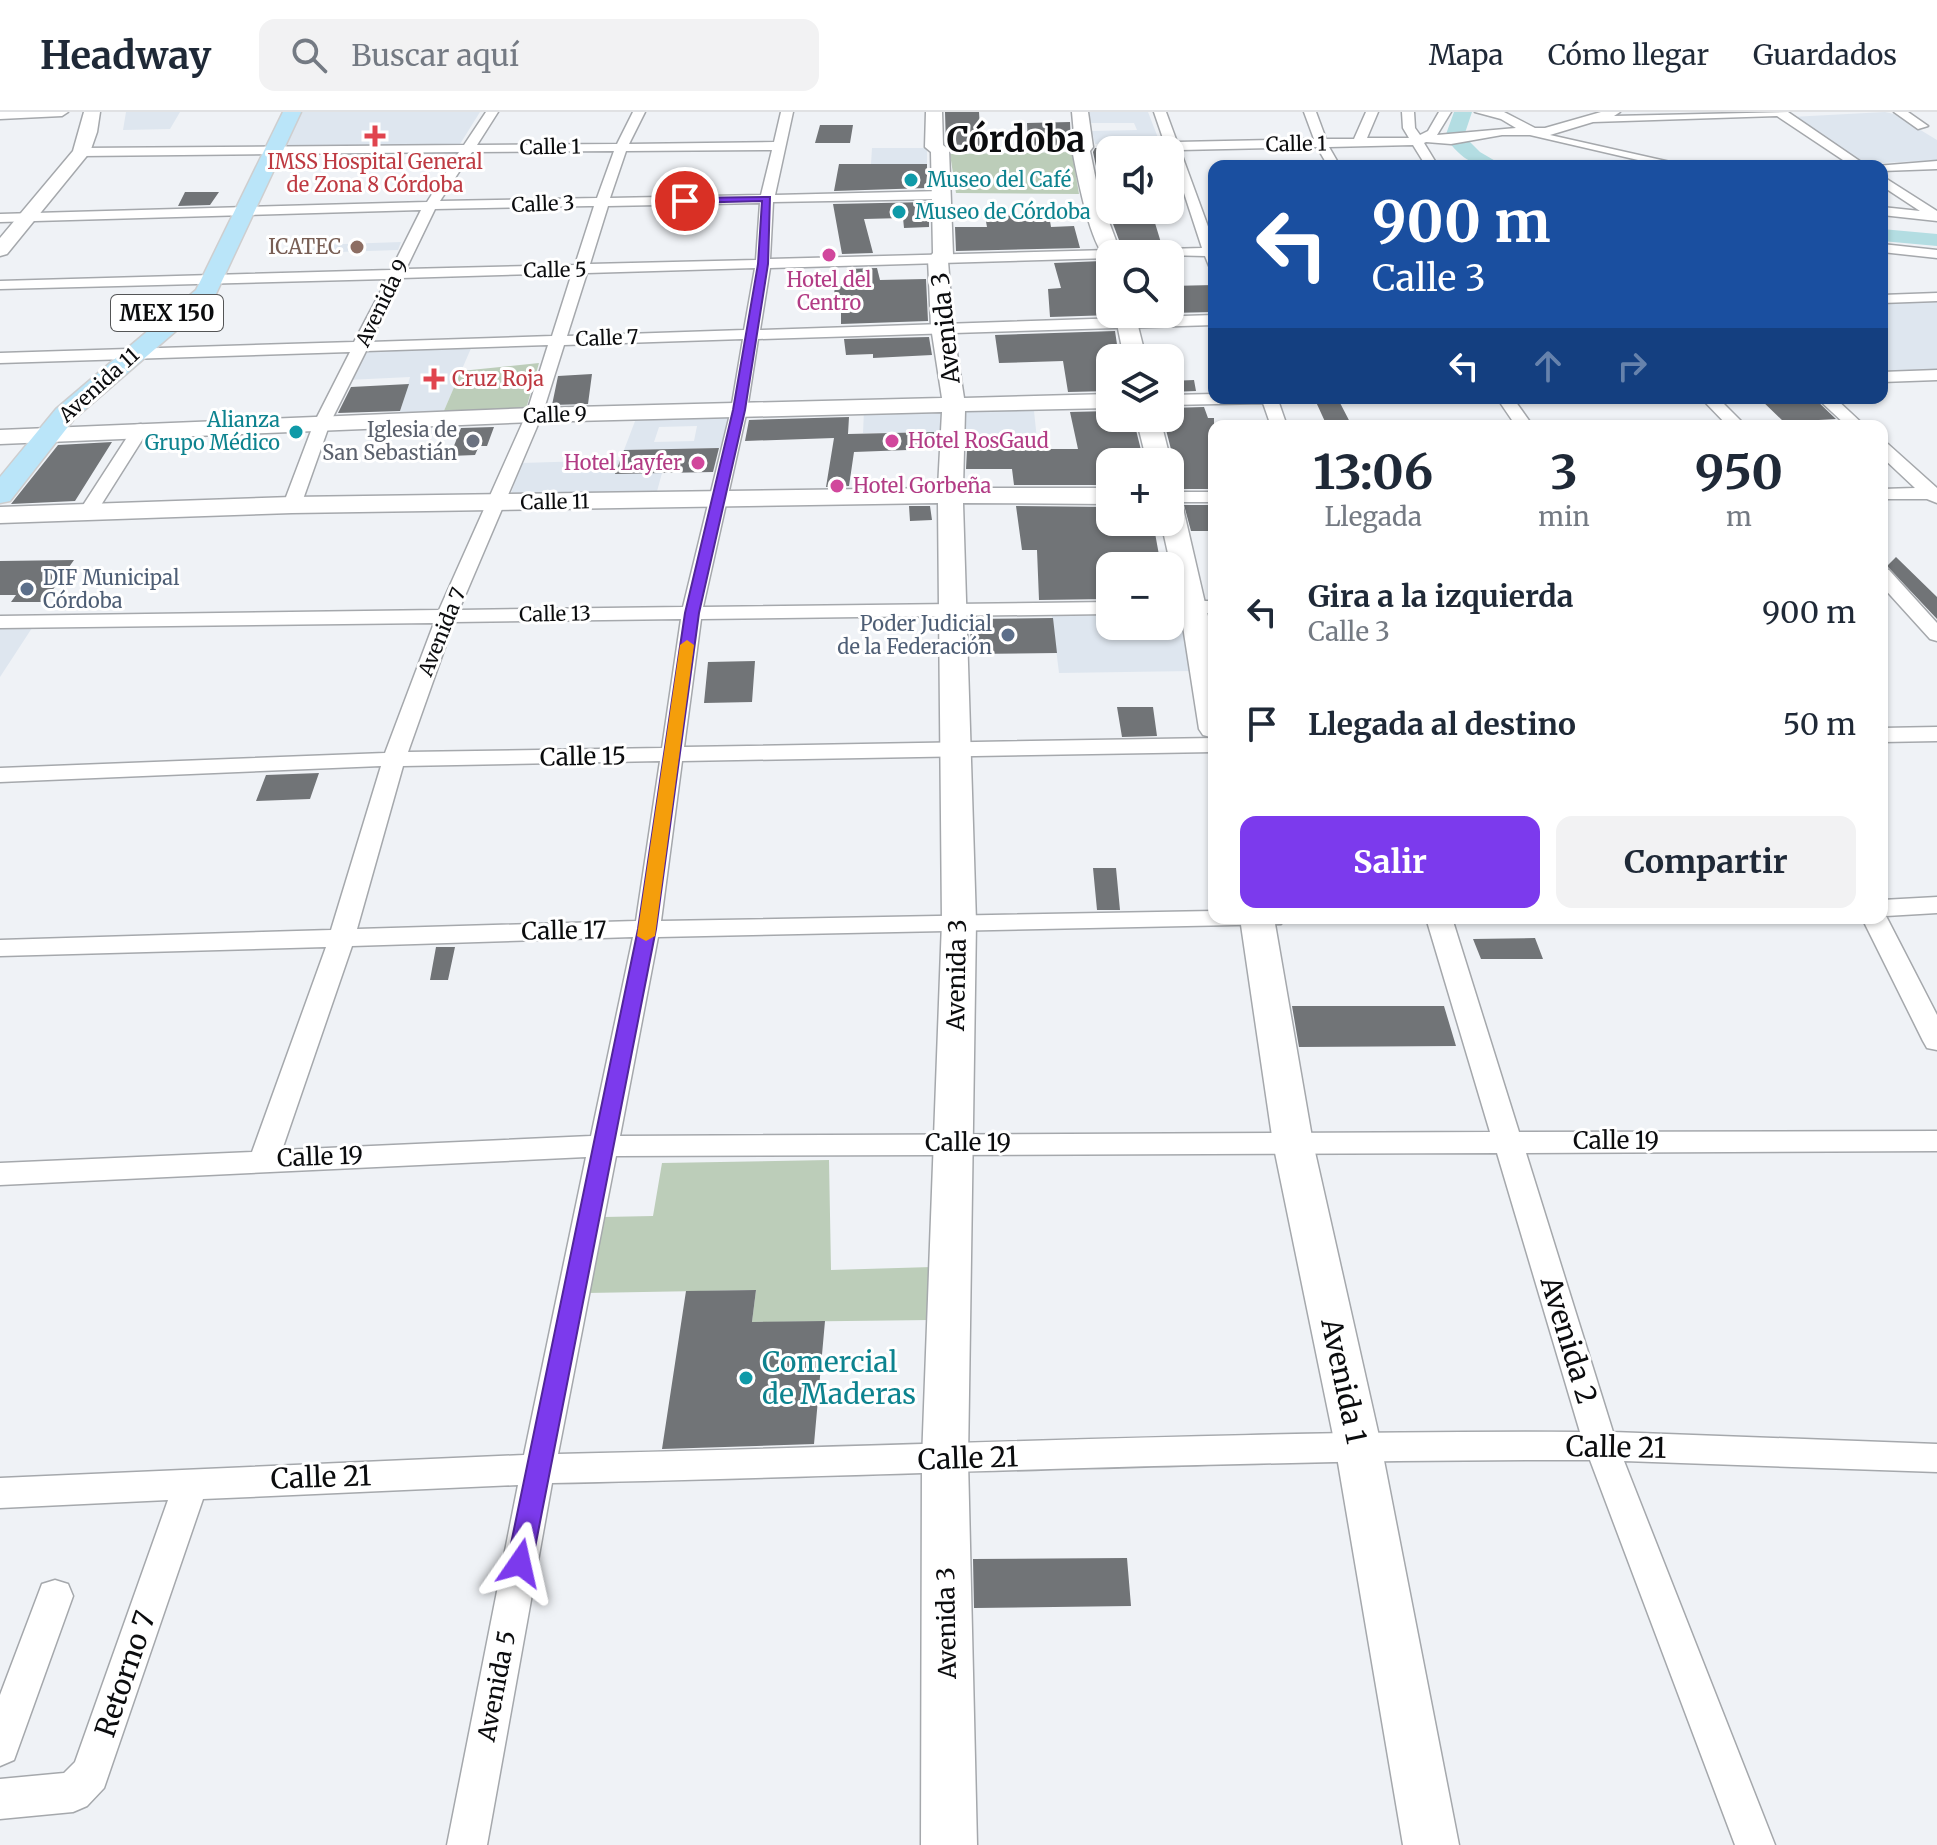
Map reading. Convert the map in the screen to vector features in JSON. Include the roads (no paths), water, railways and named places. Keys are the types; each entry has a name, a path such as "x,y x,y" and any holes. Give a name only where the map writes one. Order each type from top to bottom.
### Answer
{"main road":[{"path":"0,250 81,152 89,132 92,112"},
{"name":"Avenida 11","path":"1,492 36,435 208,277 265,150 276,112"},
{"name":"Avenida 11","path":"265,150 292,112"},
{"name":"Avenida 3","path":"934,112 934,147 940,150 942,195 943,255 938,259 942,327 954,405 950,495 959,922 945,1460 949,1845"},
{"path":"1080,112 1084,147 1081,149 1090,195 1105,240"},
{"name":"Calle 9","path":"0,437 534,415 1096,401"},
{"name":"Calle 11","path":"1,492 87,513 292,505 950,495 1096,496"},
{"path":"1177,536 1208,694"},
{"name":"Avenida 1","path":"1258,924 1293,1143 1358,1445 1431,1845"}],"street":[{"path":"0,115 62,112"},
{"name":"Avenida 9","path":"292,505 322,423 429,208 492,112"},
{"name":"Avenida 7","path":"264,1160 342,937 394,759 447,615 534,415 602,203 622,146 639,112"},
{"name":"Avenida 5","path":"467,1845 538,1469 647,929 692,613 739,410 763,264 767,199 787,112"},
{"path":"1160,112 1168,136"},
{"path":"1310,112 1331,160"},
{"path":"1359,142 1372,112"},
{"path":"1408,112 1409,128 1421,139 1430,160"},
{"path":"1421,139 1433,133 1445,112"},
{"path":"1780,112 1852,160"},
{"name":"Calle 1","path":"1184,146 1446,140 1502,131 1546,132 1605,116 1780,112"},
{"path":"1900,112 1922,126"},
{"path":"1487,113 1510,118 1526,130 1591,149 1649,160"},
{"path":"1605,116 1625,129"},
{"name":"Calle 1","path":"81,152 779,146"},
{"path":"1648,146 1669,160"},
{"path":"1888,167 1937,165"},
{"path":"1184,172 1195,195 1208,239"},
{"path":"1888,184 1937,217"},
{"name":"Calle 3","path":"0,218 239,208 429,208 942,195"},
{"path":"1888,212 1937,217"},
{"path":"1888,249 1937,254"},
{"name":"Calle 5","path":"0,285 1096,254"},
{"path":"1184,255 1208,256"},
{"path":"1888,299 1937,297"},
{"name":"Calle 7","path":"0,358 1096,319"},
{"name":"Calle 7","path":"1184,319 1208,320"},
{"path":"1888,377 1937,375"},
{"path":"1184,400 1208,399"},
{"path":"1715,404 1732,420"},
{"path":"1832,404 1850,420"},
{"path":"87,513 141,429"},
{"path":"1888,453 1935,495"},
{"path":"1888,494 1935,495"},
{"path":"1184,497 1208,497"},
{"path":"1888,581 1937,635"},
{"path":"1888,601 1937,600"},
{"name":"Calle 13","path":"0,622 1096,608"},
{"path":"1888,735 1937,734"},
{"name":"Calle 15","path":"0,775 394,759 1208,745"},
{"path":"1888,908 1937,905"},
{"name":"Calle 17","path":"0,948 647,929 1208,919"},
{"name":"Avenida 2","path":"1441,924 1601,1446 1755,1845"},
{"path":"1878,924 1937,1041"},
{"name":"Calle 19","path":"0,1174 604,1146 1937,1141"},
{"name":"Calle 21","path":"0,1493 192,1482 538,1469 945,1460 1358,1445 1601,1446 1937,1458"},
{"name":"Retorno 7","path":"0,1799 73,1792 90,1774 192,1482"},
{"path":"0,1747 55,1596"}],"waterway":[{"path":"1463,112 1454,137 1481,160"},
{"path":"1888,236 1937,240"}],"place":[{"name":"IMSS Hospital General de Zona 8 Córdoba","path":"375,136"},
{"name":"Museo del Café","path":"911,180"},
{"name":"Museo de Córdoba","path":"899,212"},
{"name":"ICATEC","path":"357,247"},
{"name":"Hotel del Centro","path":"829,255"},
{"name":"Cruz Roja","path":"434,379"},
{"name":"Alianza Grupo Médico","path":"296,432"},
{"name":"Iglesia de San Sebastián","path":"473,441"},
{"name":"Hotel RosGaud","path":"892,441"},
{"name":"Hotel Layfer","path":"698,463"},
{"name":"Hotel Gorbeña","path":"837,486"},
{"name":"DIF Municipal Córdoba","path":"27,589"},
{"name":"Poder Judicial de la Federación","path":"1008,635"},
{"name":"Comercial de Maderas","path":"746,1378"}],"district":[{"name":"Córdoba","path":"1016,140"}]}
